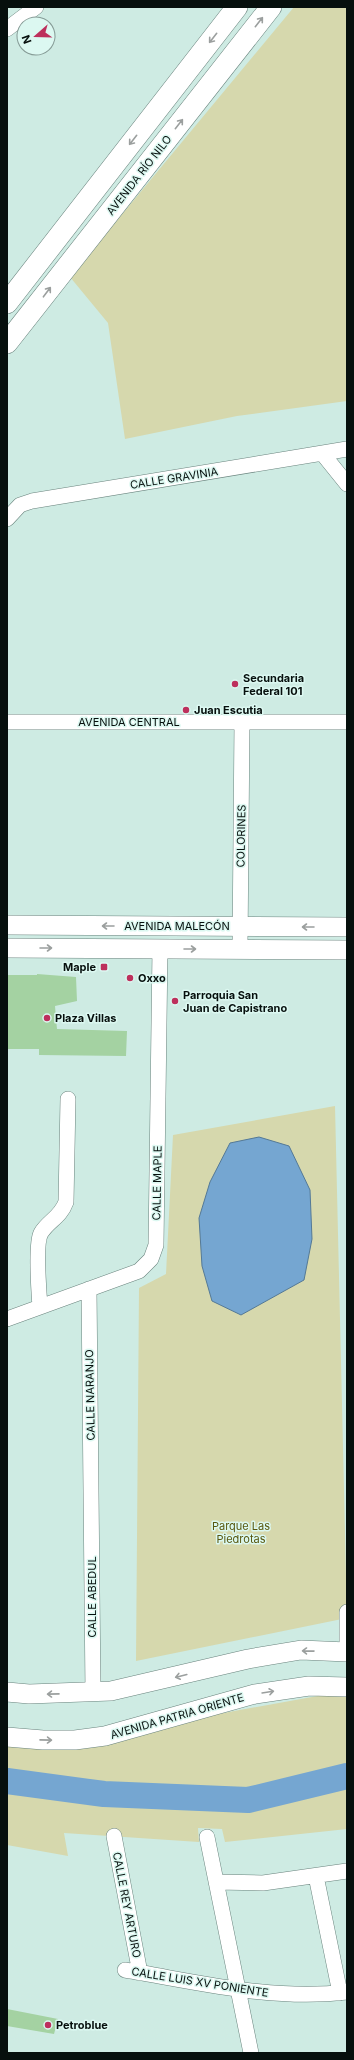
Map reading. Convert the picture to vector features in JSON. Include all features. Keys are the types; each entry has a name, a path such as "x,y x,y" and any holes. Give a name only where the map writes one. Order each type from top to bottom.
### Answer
{"main road":[{"path":"7,303 237,7"},
{"name":"AVENIDA RÍO NILO","path":"7,344 271,7"}],"street":[{"path":"7,29 36,7"},
{"name":"CALLE GRAVINIA","path":"7,519 20,505 32,501 347,449"},
{"path":"322,454 347,484"},
{"name":"AVENIDA CENTRAL","path":"7,722 347,722"},
{"name":"COLORINES","path":"240,949 242,722"},
{"name":"AVENIDA MALECÓN","path":"7,925 347,927"},
{"name":"AVENIDA MALECÓN","path":"7,948 347,950"},
{"name":"CALLE MAPLE","path":"7,1320 89,1288 139,1271 151,1259 156,1244 160,949"},
{"path":"40,1307 38,1239 44,1228 60,1214 66,1202 68,1099"},
{"name":"CALLE NARANJO","path":"89,1288 91,1501"},
{"name":"CALLE ABEDUL","path":"91,1501 93,1692"},
{"path":"7,1692 29,1694 111,1691 145,1685 248,1659 301,1650 347,1652 347,1612"},
{"name":"AVENIDA PATRIA ORIENTE","path":"7,1737 75,1740 105,1736 256,1694 309,1686 347,1687"},
{"name":"CALLE REY ARTURO","path":"114,1836 140,1973"},
{"path":"207,1836 251,2053"},
{"path":"216,1882 264,1883 347,1871"},
{"path":"316,1876 343,1992"},
{"name":"CALLE LUIS XV PONIENTE","path":"125,1970 267,1994 343,1992"}],"green space":[{"path":"294,7 347,7 347,401 237,416 125,439 108,323 70,277"},
{"name":"Parque Las Piedrotas","path":"335,1106 347,1618 136,1661 139,1288 166,1274 173,1135"},
{"path":"323,1695 347,1696 347,1829 225,1842 222,1829 198,1828 199,1842 64,1833 68,1856 7,1845 7,1742 128,1739 218,1714"}],"water":[{"path":"259,1137 289,1146 310,1190 312,1239 304,1280 241,1315 212,1301 202,1266 199,1218 210,1182 230,1143"}],"building":[{"name":"Plaza Villas","path":"37,974 76,977 77,1001 55,1006 57,1029 127,1031 126,1056 39,1055 39,1049 7,1049 7,975"},
{"path":"7,2009 58,2019 54,2034 7,2026"}],"waterway":[{"path":"7,1781 104,1794 248,1800 347,1776"}],"place":[{"name":"Secundaria Federal 101","path":"235,684"},
{"name":"Juan Escutia","path":"186,710"},
{"name":"Maple","path":"104,967"},
{"name":"Oxxo","path":"130,978"},
{"name":"Parroquia San Juan de Capistrano","path":"175,1001"},
{"name":"Plaza Villas","path":"47,1018"},
{"name":"Petroblue","path":"48,2025"}]}
